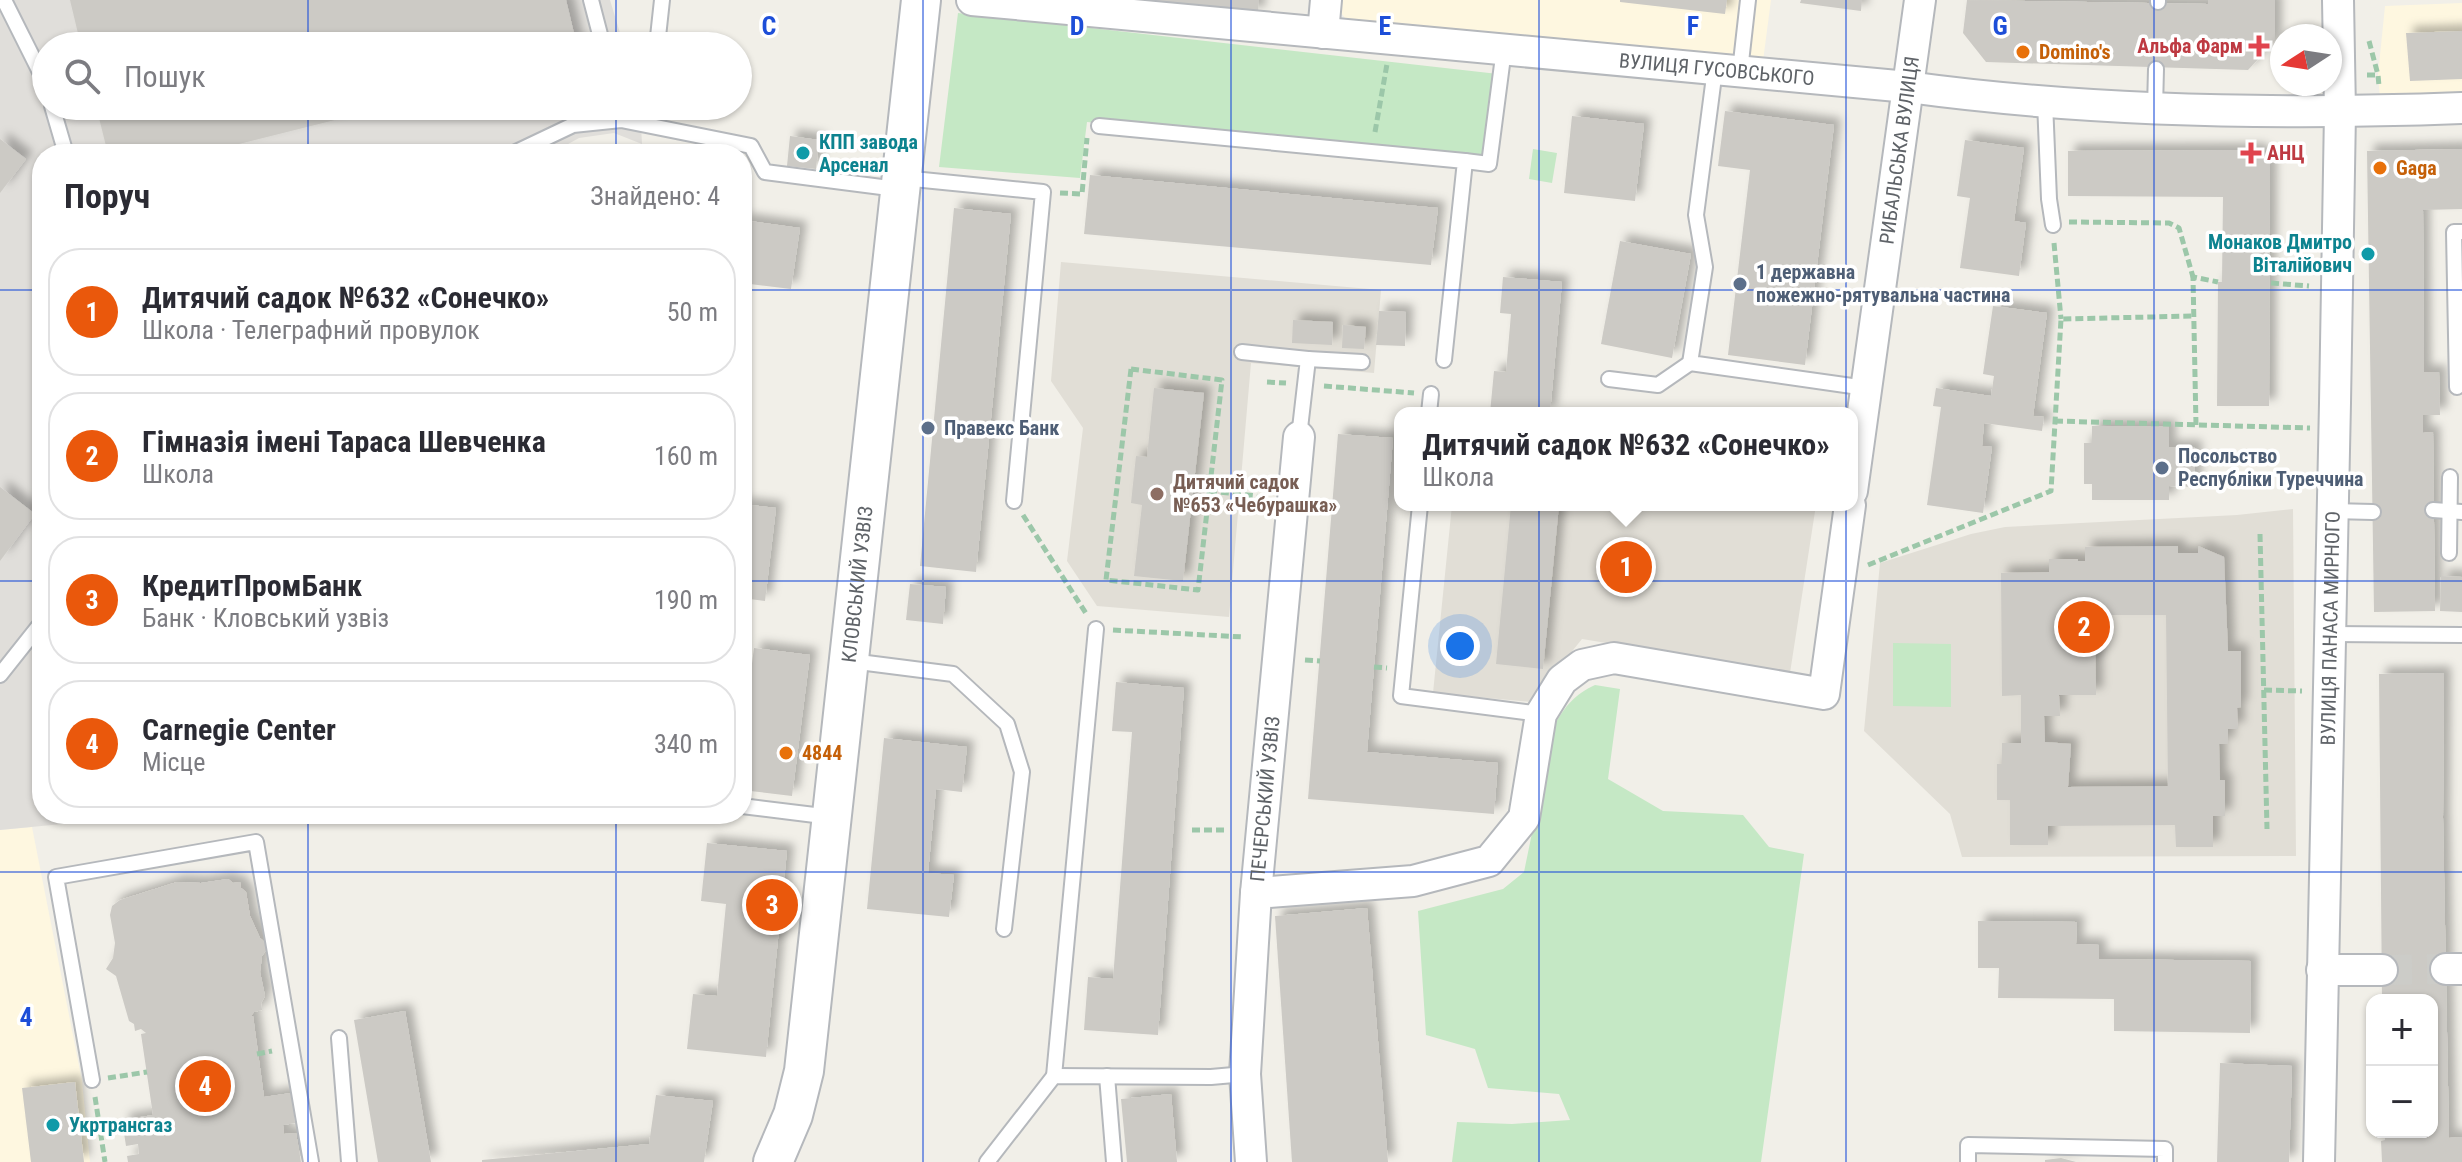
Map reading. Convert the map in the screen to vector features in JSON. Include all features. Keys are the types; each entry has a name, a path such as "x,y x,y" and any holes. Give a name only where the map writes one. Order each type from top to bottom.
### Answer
{"street":[{"name":"КЛОВСЬКИЙ УЗВІЗ","path":"773,1162 793,1115 804,1071 921,0"},
{"name":"ВУЛИЦЯ ГУСОВСЬКОГО","path":"972,0 2045,102 2340,112 2462,108"},
{"path":"1323,33 1326,0"},
{"name":"РИБАЛЬСЬКА ВУЛИЦЯ","path":"1858,447 1920,0"},
{"name":"ВУЛИЦЯ ПАНАСА МИРНОГО","path":"2319,1162 2340,112 2338,0"},
{"name":"ПЕЧЕРСЬКИЙ УЗВІЗ","path":"1251,1162 1245,1074 1256,893 1299,437"},
{"path":"1256,893 1413,881 1489,861 1524,818 1541,714 1562,680 1582,665 1614,658 1824,694 1849,511"},
{"path":"2322,970 2382,970"}],"lane":[{"path":"4,0 32,56"},
{"path":"591,0 599,32"},
{"path":"659,32 662,0"},
{"path":"1690,363 1705,267 1696,215 1728,70 1748,0"},
{"path":"1099,126 1489,164 1504,49"},
{"path":"2155,108 2156,69"},
{"path":"2045,102 2053,225"},
{"path":"56,120 63,144"},
{"path":"533,144 573,125 592,120"},
{"path":"647,120 743,144"},
{"path":"752,148 765,172 1043,192 1014,501"},
{"path":"1444,360 1465,161"},
{"path":"2457,387 2454,232 2462,232"},
{"path":"1242,352 1362,362"},
{"path":"1299,437 1308,359"},
{"path":"1609,379 1658,385 1690,363 1866,388"},
{"path":"1430,407 1431,394"},
{"path":"2449,553 2450,477"},
{"path":"1419,511 1401,696 1541,714"},
{"path":"2332,511 2373,512"},
{"path":"987,1162 1054,1076 1096,629"},
{"path":"2331,634 2462,635"},
{"path":"0,675 32,635"},
{"path":"850,661 953,674 1007,724 1022,772 1004,929"},
{"path":"752,807 831,817"},
{"path":"92,1080 56,877 256,842 311,1162"},
{"path":"339,1038 349,1162"},
{"path":"1054,1076 1211,1077 1245,1074"},
{"path":"1107,1076 1114,1162"},
{"path":"1968,1162 1968,1145 2165,1149 2165,1162"}],"path":[{"path":"2368,28 2378,75"},
{"path":"1371,151 1391,39"},
{"path":"1082,194 1088,133 1099,126"},
{"path":"1840,581 1862,567 2051,491 2061,319 2053,225 2075,220 2169,223 2179,228 2193,277 2196,425"},
{"path":"2193,277 2218,282"},
{"path":"2271,283 2310,286"},
{"path":"2061,319 2195,316"},
{"path":"1131,369 1222,380 1209,491 1198,590 1106,580 1131,369"},
{"path":"1267,382 1295,384"},
{"path":"1322,386 1431,394"},
{"path":"2055,421 2310,428"},
{"path":"1209,491 1257,496"},
{"path":"1014,501 1096,629 1244,637"},
{"path":"2260,534 2267,829"},
{"path":"2263,690 2307,691"},
{"path":"1192,830 1226,830"},
{"path":"105,1162 92,1080 147,1072"}],"shaded area":[{"path":"0,0 610,0 620,32 32,32 32,120 641,120 642,144 614,133 579,138 568,144 32,144 32,824 62,824 0,830"},
{"path":"1339,0 1771,0 1763,61 1349,23 1338,9"},
{"path":"2462,3 2462,108 2381,111 2378,75 2385,6"},
{"name":"Дитячий садок №653 «Чебурашка»","path":"1061,262 1381,290 1374,373 1251,363 1229,617 1097,606 1067,561 1083,428 1051,381"},
{"path":"2293,509 2296,856 1962,857 1950,814 1864,731 1880,563 1971,534 2005,527 2237,515"},
{"path":"1451,511 1815,511 1790,673 1582,639 1531,702 1433,693"},
{"path":"32,827 82,1081 90,1162 0,1162 0,830"}],"green space":[{"path":"958,13 1498,74 1488,161 1087,122 1080,178 939,167"},
{"path":"1533,149 1557,153 1552,183 1529,179"},
{"path":"1893,643 1951,644 1951,707 1893,706"},
{"path":"1595,685 1620,689 1608,779 1663,811 1743,815 1769,847 1804,854 1761,1162 1452,1162 1457,1122 1512,1124 1570,1120 1559,1094 1488,1088 1475,1049 1426,1035 1418,911 1503,889 1524,872 1554,726 1571,701"}],"building":[{"path":"70,0 566,0 574,32 78,32"},
{"path":"1133,0 1259,0 1258,14"},
{"path":"1620,0 1727,0 1725,14"},
{"path":"1801,0 1862,0 1861,11 1800,3"},
{"path":"1967,0 2208,4 2208,0 2275,0 2275,24 2270,24 2270,46 2248,70 1986,62 1963,33"},
{"path":"2462,31 2462,79 2410,81 2406,33"},
{"path":"1725,111 1834,125 1805,365 1728,355 1750,170 1718,166"},
{"path":"1572,116 1644,124 1635,201 1564,193"},
{"path":"100,120 335,120 239,144 106,144"},
{"name":"КПП завода Арсенал","path":"790,136 819,140 816,169 787,166"},
{"path":"0,139 26,159 0,193"},
{"path":"1965,140 2024,148 2014,221 2026,223 2019,276 1960,268 1970,198 1957,196"},
{"path":"2462,149 2462,209 2423,210 2424,372 2439,372 2440,415 2423,415 2423,433 2433,432 2435,611 2374,612 2367,151"},
{"path":"2258,150 2270,162 2269,406 2217,406 2218,282 2222,282 2223,197 2068,196 2068,151"},
{"path":"1090,175 1438,208 1431,265 1084,234"},
{"path":"954,208 1011,214 976,572 920,566"},
{"path":"752,221 800,228 791,289 752,284"},
{"path":"1620,241 1691,254 1672,358 1601,344"},
{"path":"1503,277 1562,282 1551,407 1491,407 1494,371 1506,372 1511,314 1500,313"},
{"path":"1993,306 2047,313 2033,416 2044,417 2042,431 1984,423 1982,446 1992,447 1983,513 1927,505 1941,407 1933,406 1936,388 1991,396 1994,376 1983,374"},
{"path":"1379,311 1406,312 1405,346 1376,345"},
{"path":"1293,320 1333,322 1332,345 1292,343"},
{"path":"1343,325 1366,327 1364,349 1342,348"},
{"path":"1154,388 1204,393 1183,581 1134,576 1142,505 1131,503 1136,456 1147,457"},
{"path":"2092,426 2169,426 2169,447 2195,447 2195,487 2169,486 2169,500 2092,500 2092,484 2084,484 2084,443 2092,443"},
{"path":"1338,434 1393,438 1367,752 1498,763 1494,814 1308,799"},
{"path":"0,487 32,512 32,518 0,561"},
{"path":"752,505 776,508 765,601 752,599"},
{"path":"1510,511 1558,511 1543,669 1496,664"},
{"path":"2178,546 2178,553 2198,553 2198,546 2224,557 2228,651 2241,651 2241,707 2237,708 2238,729 2228,729 2228,744 2219,744 2220,780 2225,780 2225,816 2213,816 2213,847 2176,847 2175,825 2048,826 2048,845 2010,845 2010,800 1997,800 1997,764 2002,764 2002,743 2021,743 2021,695 2002,696 2001,573 2049,572 2049,559 2085,561 2085,547","holes":["2095,615 2166,615 2168,786 2068,787 2071,744 2045,742 2044,716 2060,716 2059,695 2096,695"]},
{"path":"2441,576 2462,577 2462,612 2440,611"},
{"path":"910,584 946,587 943,624 906,620"},
{"path":"754,648 810,655 792,796 752,791"},
{"path":"2444,673 2443,818 2449,1138 2462,1137 2462,1162 2382,1162 2381,1141 2385,1138 2438,1138 2438,994 2382,994 2379,674"},
{"path":"1116,682 1184,688 1158,1035 1084,1030 1088,977 1113,979 1132,732 1112,731"},
{"path":"884,738 967,747 962,792 936,789 928,873 954,875 949,917 867,909"},
{"path":"707,843 787,851 766,1057 687,1049 693,994 717,996 726,904 701,901"},
{"path":"228,879 233,883 240,882 246,892 250,916 260,938 269,946 262,956 260,972 265,996 261,1003 262,1010 250,1017 253,1016 264,1097 291,1093 295,1123 283,1125 284,1134 296,1133 301,1162 128,1162 127,1156 139,1154 138,1144 126,1146 122,1120 153,1115 141,1034 146,1033 141,1029 135,1031 134,1024 129,1021 116,976 106,969 113,958 115,943 110,915 112,906 120,900 177,882 201,883"},
{"path":"1367,908 1388,1162 1292,1162 1275,916"},
{"path":"1978,921 2077,922 2076,944 2099,945 2099,959 2251,961 2250,1033 2114,1031 2114,999 1998,998 1999,968 1978,968"},
{"path":"405,1011 431,1162 378,1162 354,1020"},
{"path":"2220,1063 2292,1066 2289,1162 2217,1162"},
{"name":"Укртрансгаз","path":"75,1082 84,1162 31,1162 22,1088"},
{"path":"1171,1094 1177,1162 1127,1162 1121,1099"},
{"path":"656,1095 713,1101 704,1162 482,1162 649,1144"},
{"path":"2061,1158 2076,1162 2045,1162 2045,1160"}],"tunnel":[{"path":"2382,970 2446,969"}],"place":[{"name":"Альфа Фарм","path":"2259,46"},
{"name":"Domino's","path":"2023,52"},
{"name":"КПП завода Арсенал","path":"803,153"},
{"name":"АНЦ","path":"2251,153"},
{"name":"Gaga","path":"2380,168"},
{"name":"Монаков Дмитро Віталійович","path":"2368,254"},
{"name":"1 державна пожежно-рятувальна частина","path":"1740,284"},
{"name":"Правекс Банк","path":"928,428"},
{"name":"Посольство Республіки Туреччина","path":"2162,468"},
{"name":"Дитячий садок №653 «Чебурашка»","path":"1157,494"},
{"name":"Дитячий садок №632 «Сонечко»","path":"1626,567"},
{"name":"Гімназія імені Тараса Шевченка","path":"2084,627"},
{"name":"4844","path":"786,753"},
{"name":"КредитПромБанк","path":"772,905"},
{"name":"Carnegie Center","path":"205,1086"},
{"name":"Укртрансгаз","path":"53,1125"}]}
